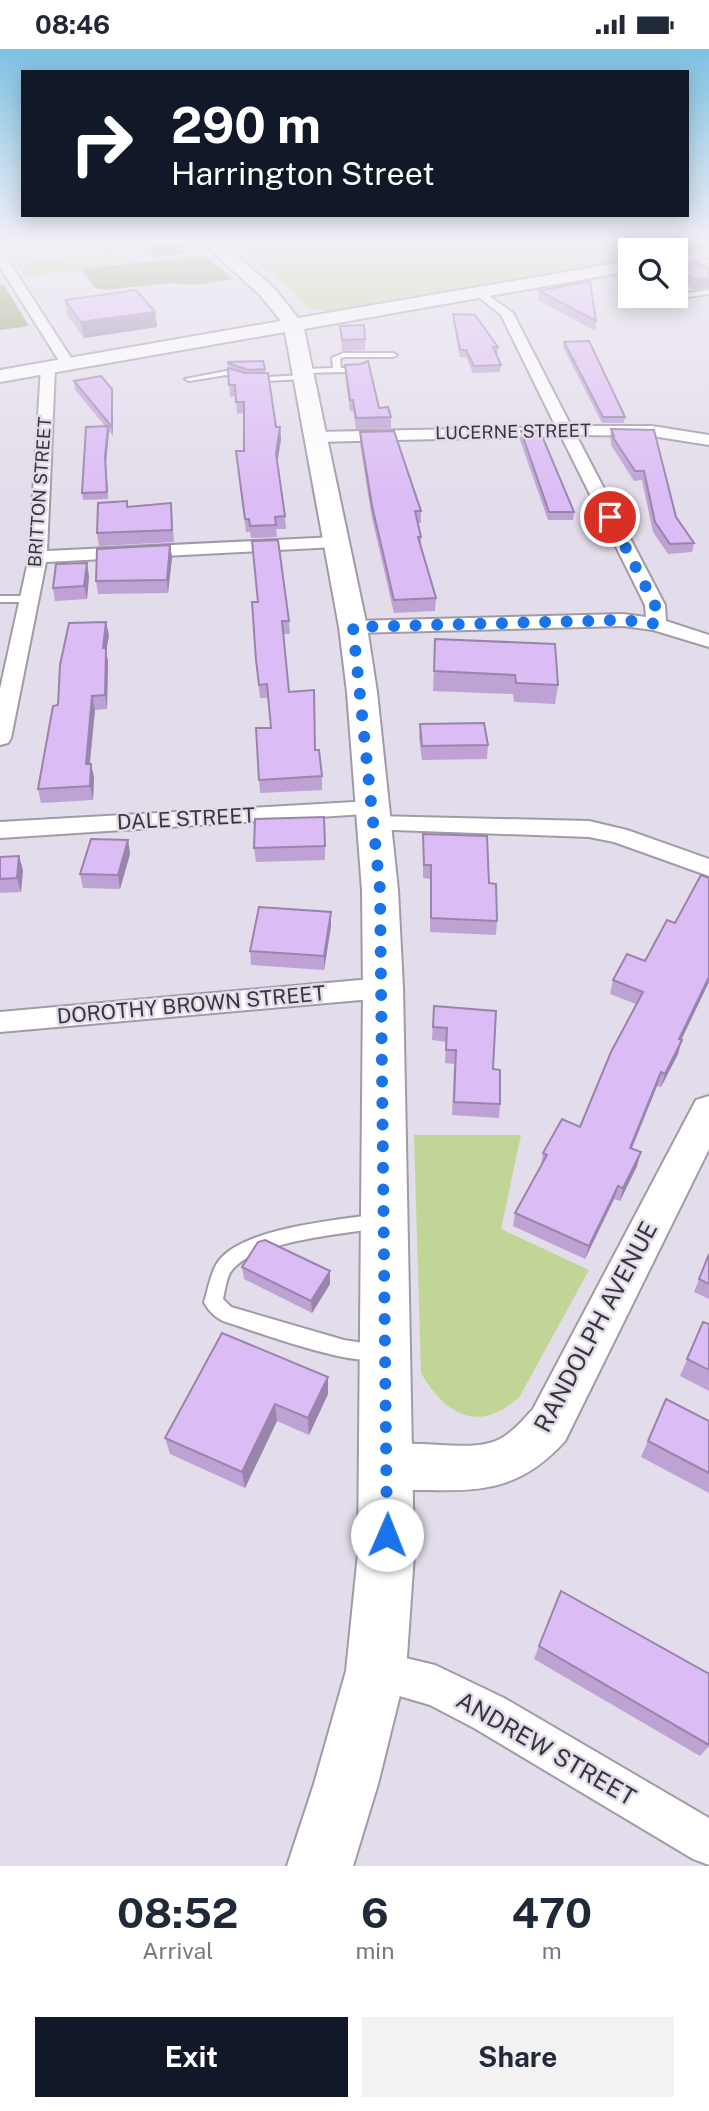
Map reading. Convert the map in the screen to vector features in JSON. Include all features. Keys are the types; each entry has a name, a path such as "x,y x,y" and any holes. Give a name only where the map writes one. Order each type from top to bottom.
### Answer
{"main road":[{"path":"0,376 289,327"},
{"path":"294,327 314,373 316,437 353,627 380,890 383,988 386,1554 376,1671 346,1784 320,1866"}],"street":[{"path":"37,327 58,366"},
{"path":"513,327 655,605 656,624"},
{"name":"BRITTON STREET","path":"0,738 38,557 58,366"},
{"name":"LUCERNE STREET","path":"316,437 565,430 652,431 709,440"},
{"path":"38,557 336,542"},
{"path":"353,627 623,620 656,624 709,642"},
{"name":"DALE STREET","path":"0,830 373,816 590,829 619,835 709,868"},
{"name":"DOROTHY BROWN STREET","path":"0,1022 383,988"},
{"name":"RANDOLPH AVENUE","path":"387,1466 479,1466 505,1462 529,1447 549,1425 709,1111"},
{"name":"ANDREW STREET","path":"376,1671 435,1686 489,1713 709,1843"}],"lane":[{"path":"314,373 343,355 393,355"},
{"path":"189,379 226,373 247,380 361,370"},
{"path":"0,599 30,599"},
{"path":"384,1221 288,1236 247,1247 223,1268 213,1302 226,1314 344,1349 384,1352"}],"green space":[{"path":"0,327 23,327 0,330"},
{"path":"414,1135 521,1135 501,1229 589,1270 520,1396 505,1408 491,1414 478,1417 453,1409 441,1400 421,1373"}],"building":[{"path":"340,327 364,327 365,339 342,340"},
{"path":"455,327 483,327 498,347 493,347 501,365 474,366 466,350 460,350"},
{"path":"589,341 625,417 603,417 564,342"},
{"path":"263,361 265,369 248,370 228,363 228,362"},
{"path":"368,361 379,408 388,407 391,417 356,418 353,400 350,400 345,365"},
{"path":"228,368 245,373 268,373 276,427 280,427 276,454 285,516 275,517 276,525 250,526 249,519 245,519 236,451 244,451 244,402 236,402 235,385 229,385"},
{"path":"101,376 112,389 112,427 74,381"},
{"path":"108,426 105,457 107,492 82,493 86,427"},
{"path":"611,429 654,430 676,517 694,543 670,544 655,522 644,471 635,471 612,436"},
{"path":"394,431 421,511 415,511 421,537 418,537 436,598 394,600 372,506 360,432"},
{"path":"521,431 540,431 574,512 549,512"},
{"path":"127,501 127,507 171,503 172,530 97,533 98,503"},
{"path":"278,540 289,621 282,621 289,692 314,690 315,750 319,750 322,776 259,780 256,728 271,728 267,684 259,685 256,660 252,602 258,602 252,541"},
{"path":"170,545 167,580 96,581 97,549"},
{"path":"87,563 84,586 53,588 56,564"},
{"path":"106,622 103,648 106,648 105,695 92,696 86,764 91,764 90,786 38,789 53,706 58,705 60,665 69,623"},
{"path":"435,639 555,644 558,685 516,683 515,675 434,671"},
{"path":"484,723 488,745 422,746 420,724"},
{"path":"324,817 325,846 254,848 255,819"},
{"path":"423,834 487,836 489,883 496,884 497,921 431,918 431,865 424,865"},
{"path":"91,839 128,840 118,875 80,874"},
{"path":"19,856 17,878 0,879 0,857"},
{"path":"701,875 709,878 709,977 665,1074 661,1072 630,1148 641,1152 623,1188 618,1186 589,1246 515,1213 547,1155 543,1153 562,1119 580,1127 611,1052 643,992 613,980 627,954 645,961 667,920 675,923"},
{"path":"259,907 331,912 324,956 250,951"},
{"path":"434,1006 496,1011 493,1069 500,1070 500,1104 454,1102 456,1050 446,1050 447,1028 433,1027"},
{"path":"265,1240 330,1271 311,1301 242,1267 258,1242"},
{"path":"709,1254 709,1284 699,1279"},
{"path":"703,1322 709,1324 709,1370 687,1359"},
{"path":"222,1333 328,1377 308,1418 275,1404 242,1472 165,1438"},
{"path":"666,1399 709,1421 709,1473 648,1441"},
{"path":"561,1591 709,1674 709,1745 539,1646"}],"route":[{"path":"387,1535 380,890 362,692 353,627 623,620 656,624 655,605 610,517"}]}
